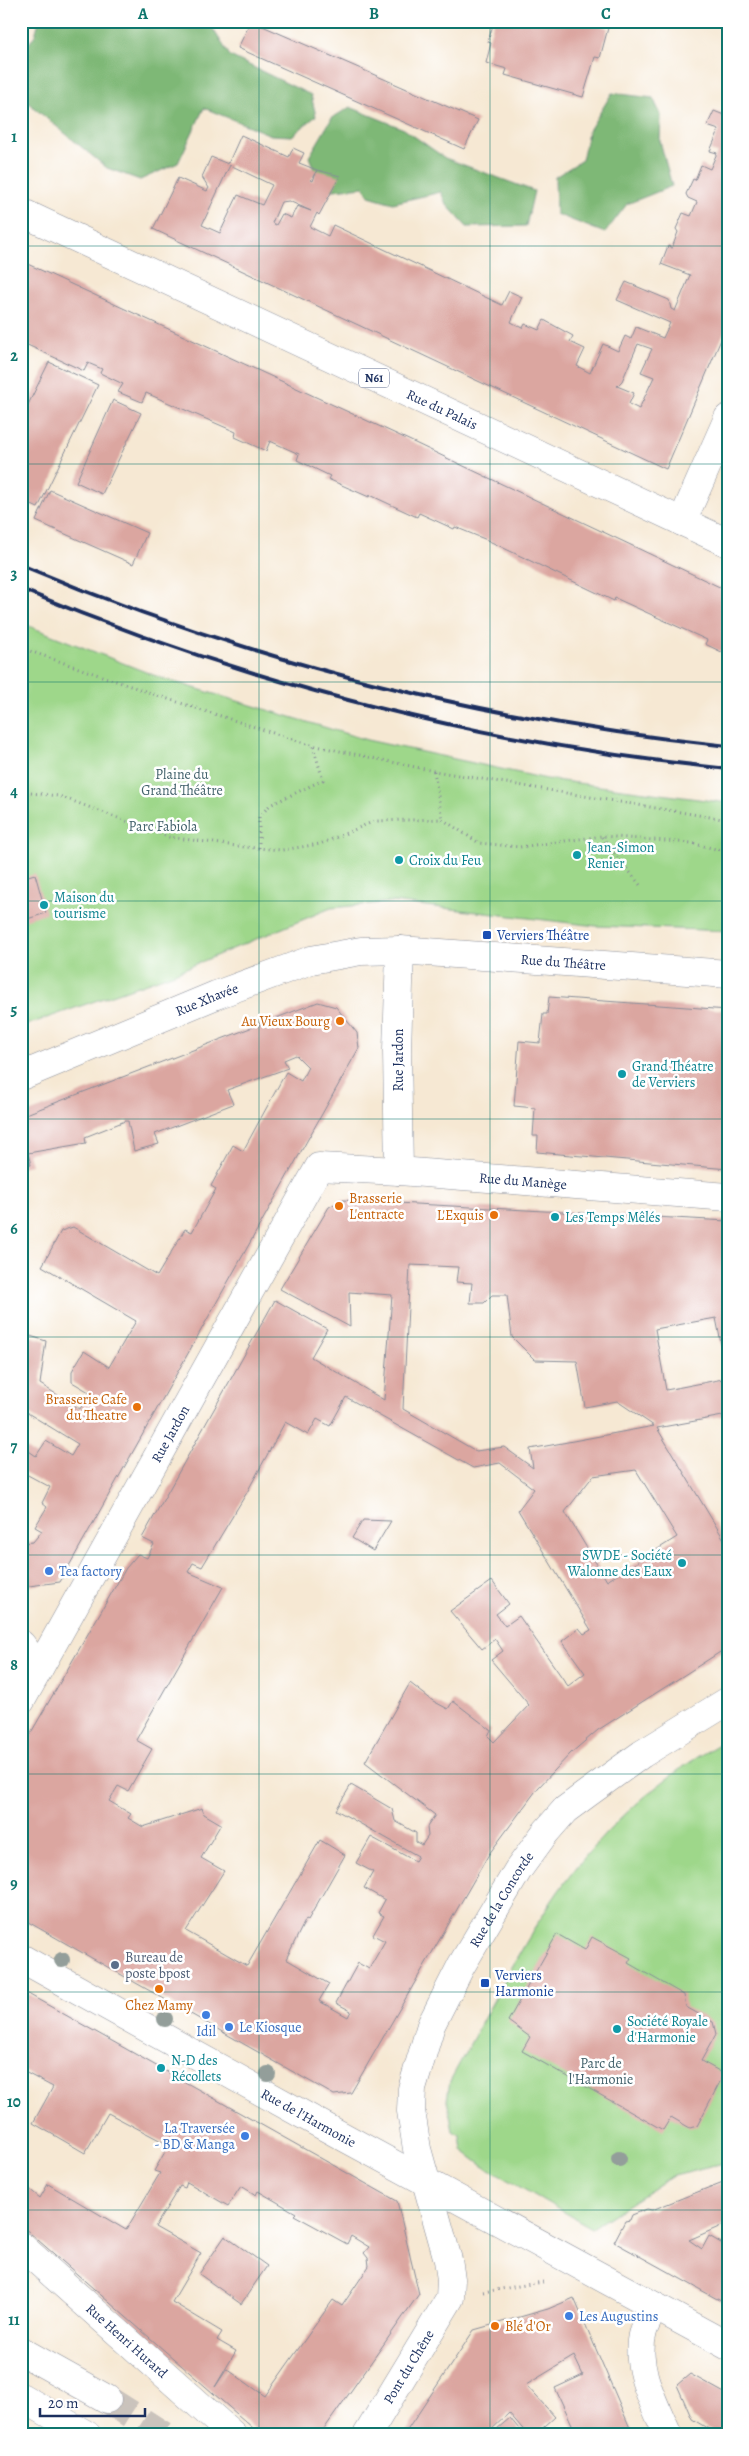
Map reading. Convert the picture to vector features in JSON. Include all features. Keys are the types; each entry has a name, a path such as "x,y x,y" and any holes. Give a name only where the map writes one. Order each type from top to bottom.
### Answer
{"street":[{"name":"Rue du Palais","path":"21,212 728,542"},
{"path":"682,522 728,418"},
{"name":"Rue du Théâtre","path":"400,950 728,974"},
{"name":"Rue Xhavée","path":"21,1076 216,995 311,960 361,951 400,950"},
{"name":"Rue Jardon","path":"399,1171 397,1051 400,950"},
{"name":"Rue Jardon","path":"21,1701 320,1167"},
{"name":"Rue du Manège","path":"320,1167 399,1171 728,1197"},
{"path":"21,1644 39,1668"},
{"name":"Rue de la Concorde","path":"427,2182 417,2149 411,2112 412,2090 419,2060 431,2024 518,1870 544,1833 565,1810 642,1754 728,1701"},
{"name":"Rue de l'Harmonie","path":"21,1958 728,2346"},
{"path":"427,2182 448,2260 451,2279 450,2298"},
{"name":"Rue Henri Hurard","path":"21,2246 233,2435"},
{"name":"Pont du Chêne","path":"367,2435 450,2298"},
{"path":"654,2306 643,2331 640,2356 648,2391 668,2435"},
{"path":"21,2351 107,2398"},
{"path":"21,2397 86,2435"}],"path":[{"path":"21,648 165,698 313,746 434,771 728,820"},
{"path":"259,848 259,817 270,805 323,780 313,746"},
{"path":"434,771 442,819"},
{"path":"21,792 59,796 169,837 282,850 320,844 375,821 442,819 479,843 520,847 602,836 692,844 728,852"},
{"path":"602,836 640,885"},
{"path":"719,849 728,843"},
{"path":"450,2298 597,2274"}],"green space":[{"path":"39,21 208,21 230,56 311,95 316,116 292,136 271,135 204,108 178,163 140,180 107,168 21,97 21,55 35,35"},
{"path":"612,93 653,98 661,115 660,141 672,186 627,204 605,233 556,214 555,177 582,160 588,132"},
{"path":"350,107 404,129 445,158 534,191 526,226 467,227 446,204 441,192 393,203 369,196 364,187 323,191 309,157 332,118"},
{"name":"Parc Fabiola","path":"21,623 161,678 367,740 547,779 728,803 728,931 596,926 392,902 331,908 172,974 21,1027"},
{"name":"Parc de l'Harmonie","path":"728,1739 728,2162 674,2175 592,2228 483,2166 462,2150 460,2135 453,2131 447,2100 450,2081 511,1968 551,1902 569,1877 608,1831 653,1790 702,1754"}],"building":[{"path":"251,21 478,120 464,149 238,48"},
{"path":"494,21 600,21 599,25 608,28 600,58 595,57 583,97 505,75 507,69 486,63 491,43 488,42"},
{"path":"728,106 728,323 666,469 153,229 178,178 207,191 209,188 202,177 211,157 228,164 241,135 289,157 293,148 304,153 299,163 340,176 319,215 317,213 310,227 328,236 333,225 502,305 509,291 522,297 511,322 523,328 525,324 539,330 544,320 573,336 570,342 585,349 577,366 590,373 603,344 618,351 625,336 631,339 636,327 663,338 670,323 617,300 626,282 669,300 671,309 675,311 690,275 661,264 668,246 672,248 678,232 676,229 683,213 691,216 697,202 688,198 686,194 693,179 695,180 701,165 710,169 717,153 710,151 719,130 707,126 714,111 724,115","holes":["230,165 272,185 262,205 238,195 220,233 202,225","289,201 311,211 297,206 291,218 282,214 276,225 272,223 281,202","638,344 652,349 641,372 654,377 639,409 629,404 634,393 617,386 622,381"]},
{"path":"21,261 396,434 728,591 728,655 705,644 707,640 615,598 614,601 487,540 455,527 454,529 419,513 417,517 370,495 369,497 328,479 330,476 297,460 299,454 270,441 266,451 235,437 236,432 146,393 142,402 118,392 123,384 100,373 102,369 88,363 84,371 21,342"},
{"path":"49,362 98,385 38,508 21,500 21,419"},
{"path":"113,400 141,413 102,494 76,482"},
{"path":"50,490 147,533 133,564 36,521"},
{"path":"35,874 46,913 21,921 21,878"},
{"name":"Grand Théatre de Verviers","path":"549,997 728,1010 728,1169 537,1152 538,1136 533,1136 535,1108 514,1106 519,1041 540,1043 543,1014 547,1014"},
{"path":"318,1002 336,1007 357,1033 359,1048 60,1582 21,1587 21,1540 23,1543 33,1542 42,1531 35,1527 47,1507 42,1503 50,1487 24,1473 23,1447 36,1456 46,1441 71,1456 78,1444 21,1409 21,1333 46,1341 40,1384 80,1409 89,1392 72,1382 72,1371 84,1351 109,1367 136,1321 42,1266 61,1231 73,1227 157,1276 185,1229 192,1232 216,1189 211,1186 233,1145 243,1151 286,1072 301,1081 308,1067 296,1055 284,1060 288,1068 227,1090 233,1104 155,1134 159,1144 134,1151 128,1121 125,1121 85,1137 86,1143 28,1153 31,1165 21,1167 21,1116"},
{"path":"342,1200 728,1221 728,1378 728,1415 657,1428 728,1546 728,1647 598,1730 571,1753 538,1788 489,1854 351,2093 334,2095 21,1918 21,1750 126,1568 138,1554 147,1558 154,1544 142,1538 275,1300 327,1329 311,1357 384,1400 392,1295 349,1292 350,1327 280,1289 329,1207","holes":["410,1265 458,1267 456,1282 472,1283 470,1303 484,1303 492,1295 507,1295 512,1337 535,1360 577,1361 585,1407 617,1401 654,1426 530,1449 533,1468 504,1447 476,1451 403,1409","716,1318 728,1378 666,1390 655,1329","346,1397 473,1468 500,1463 534,1489 518,1510 591,1630 584,1634 579,1628 562,1641 585,1673 568,1686 519,1616 505,1626 496,1614 509,1604 492,1581 450,1611 482,1649 495,1639 503,1651 491,1660 529,1705 494,1742 488,1736 491,1730 453,1701 448,1709 433,1701 410,1683 365,1762 435,1815 427,1827 428,1836 422,1845 416,1842 416,1833 395,1821 392,1809 351,1785 336,1810 418,1856 415,1861 371,1837 356,1863 373,1872 364,1888 385,1900 378,1913 384,1916 373,1935 385,1941 369,1969 358,1963 336,2003 351,2011 348,2017 319,2001 329,1984 286,1959 306,1919 308,1920 345,1855 320,1840 247,1966 186,1931 224,1871 201,1858 221,1824 204,1814 202,1808 143,1827 128,1818 131,1814 109,1801 118,1786 128,1791 152,1749 136,1740 223,1587 188,1572 193,1563 202,1567 246,1494 285,1422 308,1435 317,1419 330,1426","636,1470 677,1537 607,1581 565,1512 593,1476"]},
{"path":"363,1520 391,1521 373,1551 352,1538"},
{"name":"Société Royale d'Harmonie","path":"557,1934 585,1950 592,1937 631,1958 628,1963 684,1995 686,2007 713,2022 716,2034 701,2061 721,2072 722,2078 697,2126 690,2128 671,2117 663,2130 522,2051 530,2037 508,2021"},
{"path":"21,1990 397,2201 419,2294 320,2435 261,2435 22,2226 21,2182 40,2198 48,2184 126,2230 160,2173 154,2171 169,2145 108,2113 85,2153 33,2123 53,2087 21,2070","holes":["187,2182 228,2206 241,2186 256,2195 258,2191 296,2213 294,2215 347,2244 351,2236 369,2247 364,2253 368,2258 369,2266 342,2306 333,2300 265,2396 227,2369 215,2387 236,2351 217,2340 222,2332 172,2302 201,2253 155,2227 180,2186 185,2188"]},
{"path":"728,2180 728,2223 689,2240 702,2249 709,2236 728,2247 728,2305 614,2242 625,2221 630,2220 632,2215 647,2209 652,2210"},
{"path":"225,2236 267,2266 241,2304 199,2274"},
{"path":"574,2298 633,2435 577,2435 555,2388 583,2375 574,2356 526,2385 555,2417 535,2435 528,2435 509,2413 489,2432 491,2434 510,2418 524,2435 407,2435 406,2432 474,2330 548,2309"},
{"path":"690,2374 728,2395 728,2435 714,2435 717,2434 692,2419 677,2385"}],"tunnel":[{"path":"107,2399 163,2435"}],"railway":[{"path":"21,565 106,599 192,630 368,682 457,703 547,721 637,735 728,746"},
{"path":"21,589 106,623 192,653 280,681 368,705 457,726 547,744 637,758 728,769"}],"place":[{"name":"Jean-Simon Renier","path":"577,855"},
{"name":"Croix du Feu","path":"399,860"},
{"name":"Maison du tourisme","path":"44,905"},
{"name":"Verviers Théâtre","path":"487,935"},
{"name":"Au Vieux Bourg","path":"340,1021"},
{"name":"Grand Théatre de Verviers","path":"622,1074"},
{"name":"Brasserie L'entracte","path":"339,1206"},
{"name":"L'Exquis","path":"494,1215"},
{"name":"Les Temps Mêlés","path":"555,1217"},
{"name":"Brasserie Cafe du Theatre","path":"137,1407"},
{"name":"SWDE - Société Walonne des Eaux","path":"682,1563"},
{"name":"Tea factory","path":"49,1571"},
{"name":"Bureau de poste bpost","path":"115,1965"},
{"name":"Verviers Harmonie","path":"485,1983"},
{"name":"Chez Mamy","path":"159,1989"},
{"name":"Idil","path":"206,2015"},
{"name":"Le Kiosque","path":"229,2027"},
{"name":"Société Royale d'Harmonie","path":"617,2029"},
{"name":"N-D des Récollets","path":"161,2068"},
{"name":"La Traversée - BD & Manga","path":"245,2136"},
{"name":"Les Augustins","path":"569,2316"},
{"name":"Blé d'Or","path":"495,2326"}],"park label":[{"name":"Plaine du Grand Théâtre","path":"182,782"}]}
